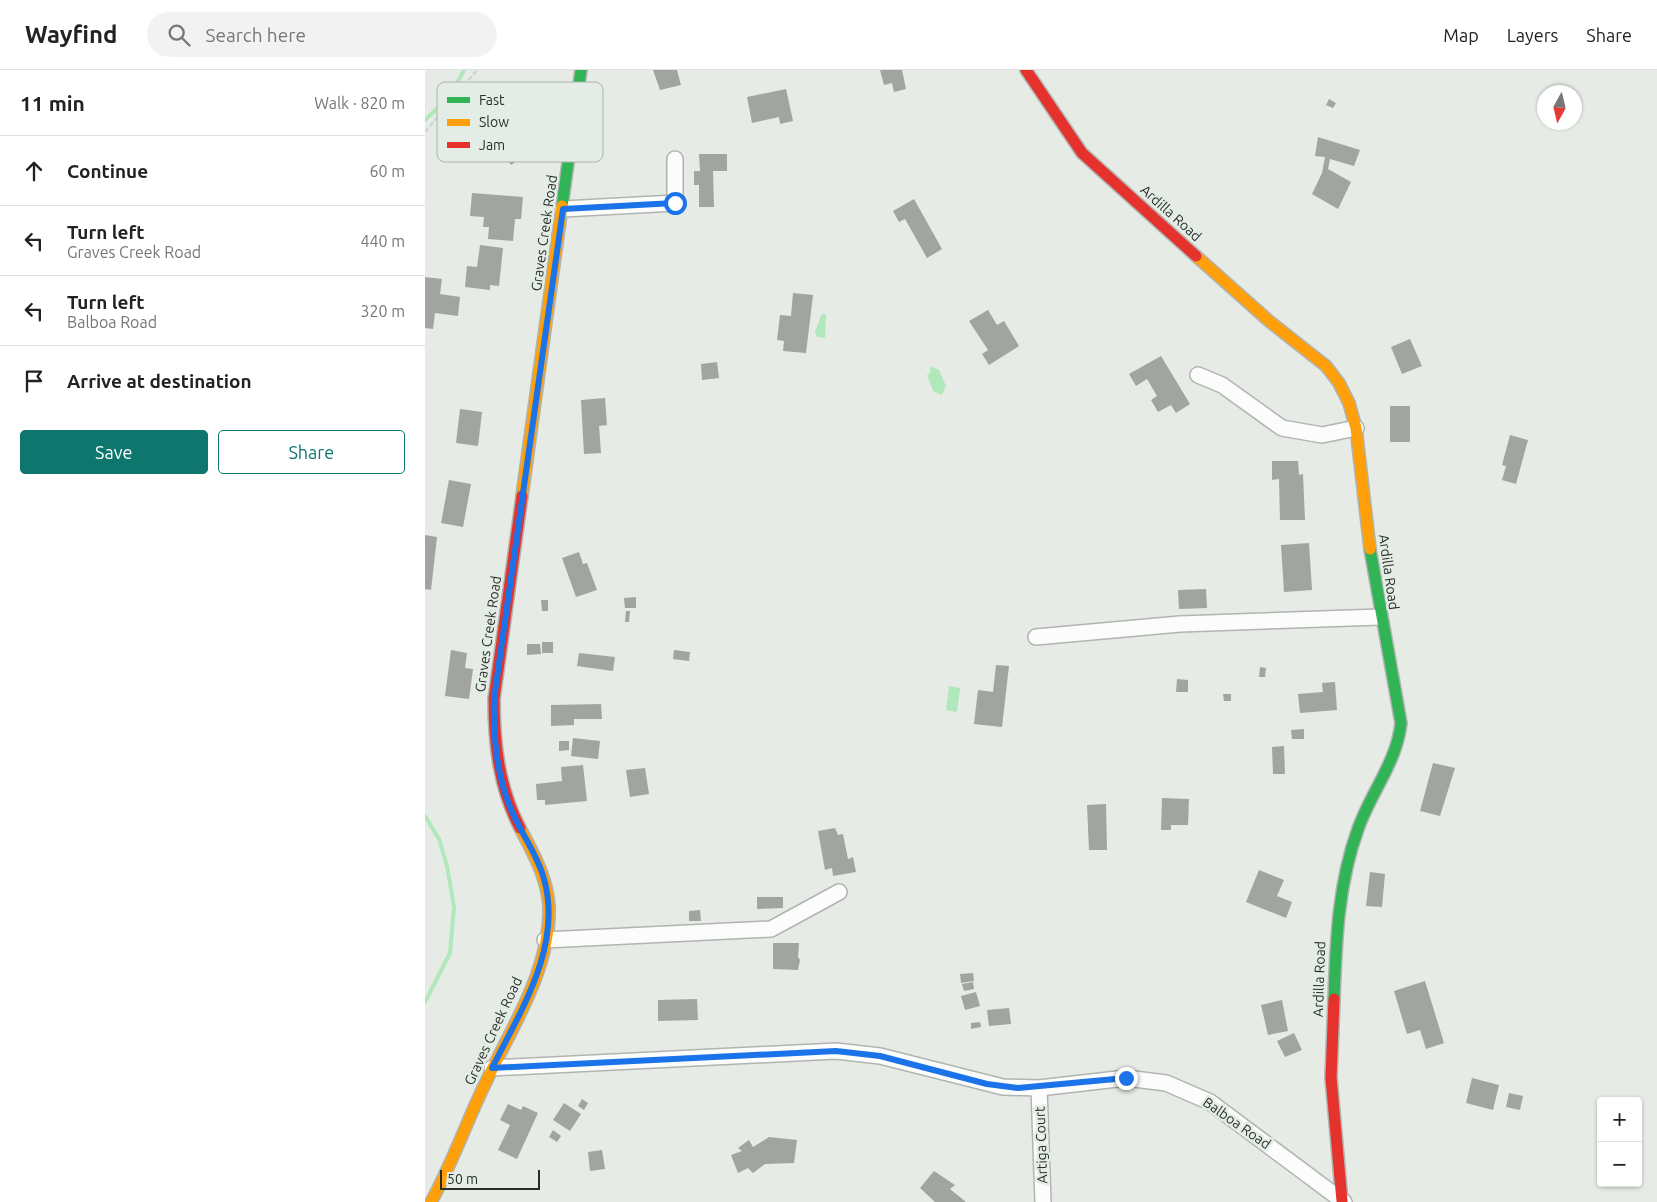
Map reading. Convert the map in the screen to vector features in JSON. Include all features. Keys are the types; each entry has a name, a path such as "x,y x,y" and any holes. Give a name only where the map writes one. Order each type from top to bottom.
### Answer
{"street":[{"name":"Ardilla Road","path":"1026,70 1082,154 1269,321 1326,366 1339,383 1349,403 1356,428 1380,617 1401,723 1399,742 1358,828 1341,892 1336,938 1331,1078 1343,1201"},
{"path":"563,209 675,203 675,159"},
{"name":"Graves Creek Road","path":"431,1202 492,1068 530,994 542,958 548,923 545,879 512,813 498,760 493,732 494,699 569,162"},
{"path":"1198,375 1222,385 1281,428 1322,435 1356,428"},
{"path":"1037,637 1179,624 1380,617"},
{"path":"545,940 771,929 839,892"},
{"name":"Balboa Road","path":"492,1068 836,1051 880,1056 987,1084 1018,1088 1039,1088 1126,1078 1145,1079 1184,1089 1231,1116 1343,1201"},
{"name":"Artiga Court","path":"1039,1088 1043,1202"}],"path":[{"path":"467,82 477,70"},
{"path":"425,132 437,118"}],"shaded area":[{"path":"821,315 826,315 825,338 817,337 815,332"},
{"path":"930,366 939,370 946,386 942,395 933,391 927,375 930,373"},
{"path":"949,686 960,688 957,712 946,710"}],"building":[{"path":"653,70 677,70 681,85 660,90"},
{"path":"880,70 902,70 906,89 894,92 892,83 884,85"},
{"path":"786,89 793,121 780,124 779,117 752,123 747,97"},
{"path":"1329,99 1336,103 1333,108 1326,105"},
{"path":"1318,137 1360,150 1354,166 1330,159 1328,169 1351,182 1338,209 1312,194 1322,173 1325,157 1315,156"},
{"path":"699,154 727,154 727,171 713,171 714,207 699,207 699,185 694,185 694,171 700,171"},
{"path":"472,193 523,197 521,219 515,219 513,241 488,239 489,227 483,227 484,217 470,216"},
{"path":"914,199 942,249 927,258 905,219 899,222 893,211"},
{"path":"480,245 503,248 499,286 490,285 490,290 465,287 467,266 477,267"},
{"path":"425,277 442,279 440,294 460,297 458,316 435,313 433,329 425,328"},
{"path":"793,293 813,295 806,353 783,351 784,341 777,340 780,315 791,316"},
{"path":"988,310 997,325 1004,321 1019,346 989,365 982,354 988,350 969,321"},
{"path":"1410,339 1422,366 1402,374 1391,347"},
{"path":"1161,356 1190,404 1176,413 1171,405 1158,412 1151,400 1157,396 1147,379 1136,386 1129,374"},
{"path":"717,362 719,378 702,380 701,364"},
{"path":"605,398 607,425 599,426 601,453 584,454 581,400"},
{"path":"1390,406 1410,406 1410,442 1390,442"},
{"path":"460,409 482,412 478,446 456,443"},
{"path":"1510,435 1528,440 1516,484 1502,480 1506,466 1502,465"},
{"path":"1272,461 1298,461 1299,475 1303,474 1305,520 1280,520 1279,479 1272,480"},
{"path":"449,480 471,484 463,527 441,523"},
{"path":"425,535 437,537 431,590 425,589"},
{"path":"1309,543 1312,590 1284,592 1281,545"},
{"path":"579,552 583,564 587,563 597,590 576,597 562,558"},
{"path":"1206,589 1207,608 1179,609 1178,590"},
{"path":"636,597 636,608 625,608 624,598"},
{"path":"541,600 548,600 548,611 542,611"},
{"path":"626,611 630,611 629,622 625,622"},
{"path":"542,642 553,642 553,653 542,653"},
{"path":"527,644 540,644 541,654 527,655"},
{"path":"451,650 467,653 465,668 473,669 469,699 445,696"},
{"path":"674,650 690,652 689,661 673,659"},
{"path":"579,653 615,657 613,671 577,666"},
{"path":"996,665 1009,666 1002,727 974,724 978,690 993,692"},
{"path":"1260,667 1266,668 1265,677 1259,677"},
{"path":"1177,679 1188,680 1188,692 1176,692"},
{"path":"1335,682 1337,710 1300,713 1298,694 1323,692 1322,683"},
{"path":"1223,694 1231,694 1231,701 1224,701"},
{"path":"601,704 602,719 574,719 574,725 551,726 551,705"},
{"path":"1304,729 1304,739 1292,739 1291,730"},
{"path":"573,738 600,741 598,759 571,756"},
{"path":"559,741 569,741 569,750 559,751"},
{"path":"1284,746 1285,774 1273,774 1272,747"},
{"path":"1433,763 1455,768 1440,816 1420,811"},
{"path":"583,765 587,801 545,805 545,800 537,800 536,784 562,781 561,767"},
{"path":"645,768 649,794 630,797 626,770"},
{"path":"1162,798 1189,799 1188,825 1171,825 1171,830 1161,830"},
{"path":"1106,804 1107,850 1089,850 1087,805"},
{"path":"835,828 838,835 843,834 848,859 853,857 856,872 833,876 832,868 825,870 818,831"},
{"path":"1259,870 1284,880 1277,896 1292,902 1286,918 1246,902"},
{"path":"1370,872 1385,874 1382,907 1366,906"},
{"path":"757,897 783,897 783,908 757,909"},
{"path":"700,910 701,921 689,921 689,911"},
{"path":"773,943 799,943 798,957 800,960 798,970 773,969"},
{"path":"973,973 974,981 961,983 960,974"},
{"path":"1425,981 1444,1043 1426,1049 1420,1030 1407,1034 1394,991"},
{"path":"973,982 974,989 964,991 962,984"},
{"path":"976,992 980,1006 965,1010 961,996"},
{"path":"697,999 698,1020 658,1021 658,1000"},
{"path":"1282,1000 1288,1031 1268,1035 1261,1005"},
{"path":"1009,1008 1011,1024 989,1026 987,1010"},
{"path":"980,1022 981,1027 971,1029 971,1023"},
{"path":"1294,1033 1302,1050 1285,1057 1277,1041"},
{"path":"1472,1078 1499,1085 1493,1110 1466,1103"},
{"path":"1509,1093 1523,1096 1520,1110 1506,1107"},
{"path":"582,1099 588,1103 584,1110 578,1106"},
{"path":"564,1103 581,1114 570,1131 553,1120"},
{"path":"508,1104 521,1110 523,1106 538,1113 517,1159 498,1150 510,1125 500,1120"},
{"path":"553,1130 561,1136 557,1142 549,1137"},
{"path":"769,1137 797,1140 794,1163 765,1164 753,1173 748,1168 738,1173 731,1155 742,1151 738,1148 749,1140 753,1147"},
{"path":"602,1150 605,1169 590,1171 588,1152"},
{"path":"934,1171 955,1185 950,1189 966,1202 935,1202 920,1188"}],"waterway":[{"path":"458,82 464,70"},
{"path":"425,120 437,108"},
{"path":"425,816 439,839 447,866 454,907 450,953 425,1002"}],"traffic: fast":[{"path":"579,82 581,70"},
{"path":"562,206 568,162"},
{"path":"1334,999 1339,913 1351,850 1363,815 1389,764 1399,737 1401,723 1370,549"}],"traffic: slow":[{"path":"522,496 562,206"},
{"path":"1196,256 1269,321 1326,366 1339,383 1349,403 1356,428 1370,549"},
{"path":"431,1202 527,998 543,953 548,930 548,895 539,866 520,828"}],"traffic: jam":[{"path":"1026,70 1082,153 1196,256"},
{"path":"520,828 507,797 499,765 495,733 494,699 522,496"},
{"path":"1334,999 1331,1078 1342,1201"}],"route":[{"path":"675,203 563,209 494,699 493,732 498,760 512,813 545,879 548,923 542,958 530,994 492,1068 836,1051 880,1056 1003,1087 1039,1088 1126,1078"}]}
